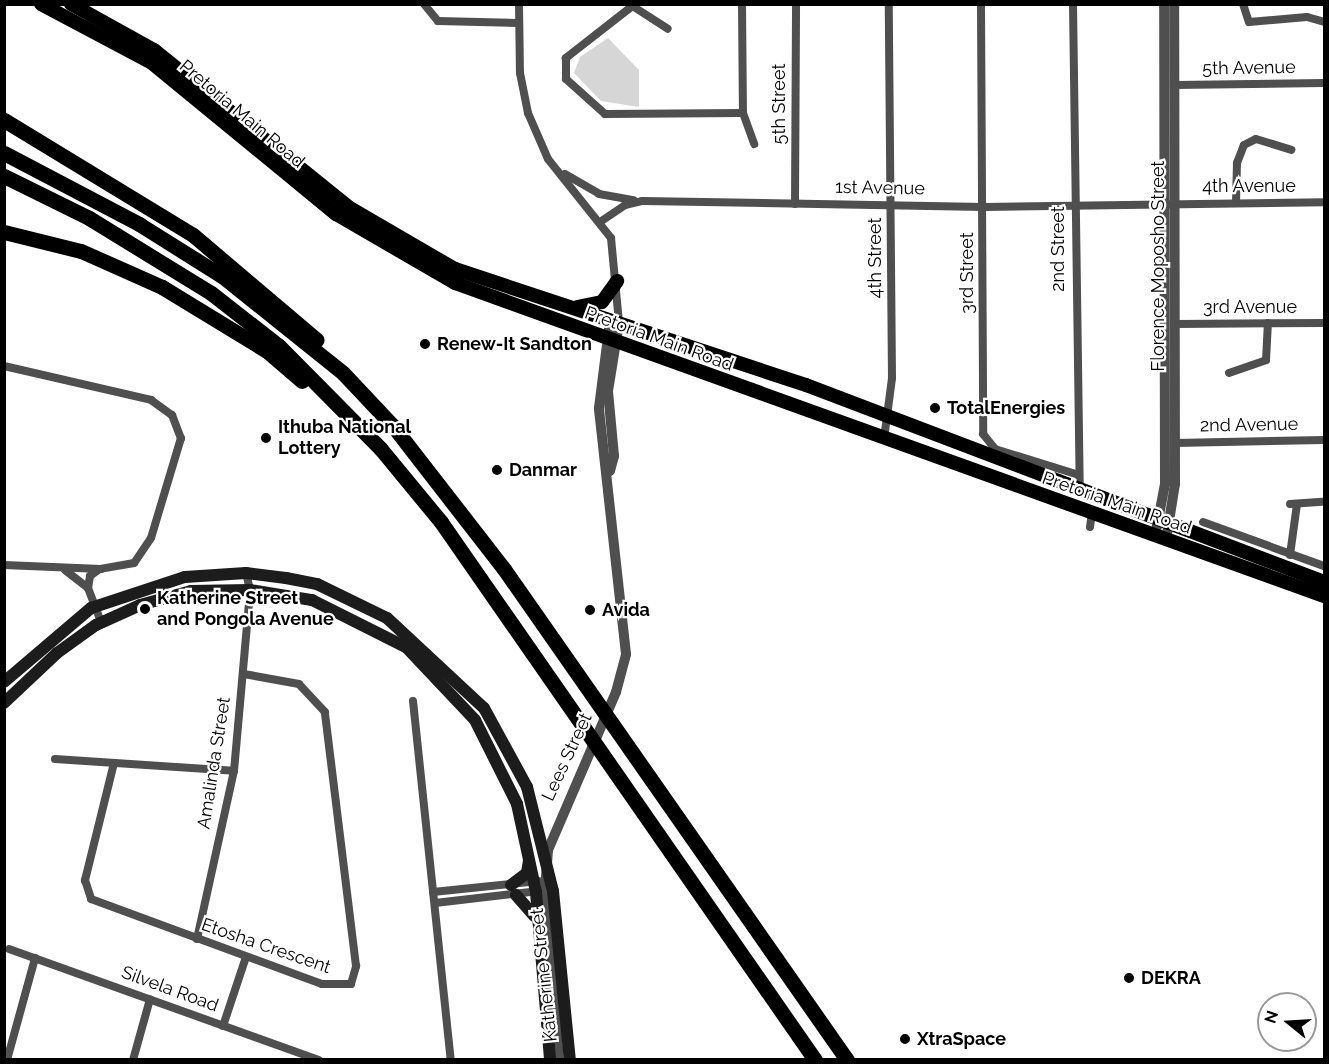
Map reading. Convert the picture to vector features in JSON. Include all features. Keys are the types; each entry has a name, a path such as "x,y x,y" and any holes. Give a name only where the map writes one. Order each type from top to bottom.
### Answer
{"highway":[{"path":"4,120 193,235 293,316 468,519 847,1059"},
{"path":"4,153 198,260 343,373"},
{"path":"4,176 89,218 211,293 279,345 346,412 441,522 815,1059"},
{"path":"4,232 81,251 162,287 267,351 331,406 346,412"}],"main road":[{"name":"Pretoria Main Road","path":"41,4 152,63 336,214 395,252 455,283 884,439 1091,520 1162,531 1324,582"},
{"name":"Pretoria Main Road","path":"71,4 154,50 382,229 465,273 566,307 615,318 806,385 1080,494 1162,531 1324,596"},
{"path":"566,307 602,302 617,281"},
{"name":"Katherine Street","path":"4,682 94,607 161,582 246,573 317,584 365,605 462,684 513,754 535,810 551,881 570,1059"},
{"name":"Katherine Street","path":"4,703 57,653 101,622 178,593 250,590 286,593 339,610 424,662 460,701 505,771 530,859 535,887 550,1059"},
{"path":"530,859 527,873 513,890 531,906 539,931"}],"street":[{"path":"424,4 438,21 519,23"},
{"path":"519,4 523,95 555,167 600,222 614,246 617,281 615,318"},
{"path":"742,4 743,113 754,144"},
{"name":"5th Street","path":"795,204 796,4"},
{"name":"4th Street","path":"884,439 888,419 892,206 890,4"},
{"name":"3rd Street","path":"981,4 985,440 994,449 1079,475"},
{"name":"2nd Street","path":"1073,4 1080,494"},
{"name":"Florence Moposho Street","path":"1162,531 1175,443 1175,324 1164,4"},
{"name":"Florence Moposho Street","path":"1162,531 1175,85 1174,4"},
{"path":"1243,4 1249,22 1307,17 1324,22"},
{"path":"668,29 635,6 566,58 566,79 590,103 611,115 743,113"},
{"name":"5th Avenue","path":"1175,85 1324,83"},
{"path":"1236,203 1237,163 1244,145 1256,139 1292,150"},
{"path":"555,167 599,194 643,201"},
{"name":"1st Avenue","path":"600,222 625,205 643,201 984,207 1170,203"},
{"name":"4th Avenue","path":"1170,203 1324,202"},
{"name":"Lees Street","path":"559,1059 545,870 555,824 624,662 610,471 598,398 615,318"},
{"path":"1229,373 1266,360 1268,323"},
{"name":"3rd Avenue","path":"1175,324 1324,323"},
{"path":"4,366 151,399 178,426 179,453 145,553 134,563 101,569 4,565"},
{"name":"2nd Avenue","path":"1175,443 1324,440"},
{"path":"1290,555 1294,504 1322,502"},
{"path":"1203,522 1324,566"},
{"path":"62,569 88,588"},
{"path":"101,569 90,576 88,588 101,622"},
{"name":"Amalinda Street","path":"197,939 234,771 250,590 246,573"},
{"name":"Etosha Crescent","path":"114,763 86,893 97,903 246,957 338,988 351,984 356,972 325,712 299,684 244,674"},
{"path":"413,701 451,1059"},
{"path":"56,759 234,771"},
{"name":"Katherine Street","path":"535,887 551,881"},
{"path":"435,903 535,887"},
{"path":"433,892 513,890"},
{"name":"Silvela Road","path":"9,949 319,1059"},
{"path":"223,1026 246,957"},
{"path":"7,1059 35,958"},
{"path":"133,1059 150,999"}],"shaded area":[{"path":"608,38 639,70 639,107 601,101 574,73 580,57"}],"place":[{"name":"Renew-It Sandton","path":"425,344"},
{"name":"TotalEnergies","path":"935,408"},
{"name":"Ithuba National Lottery","path":"266,438"},
{"name":"Danmar","path":"497,470"},
{"name":"Katherine Street and Pongola Avenue","path":"145,609"},
{"name":"Avida","path":"590,610"},
{"name":"DEKRA","path":"1129,978"},
{"name":"XtraSpace","path":"905,1039"}]}
